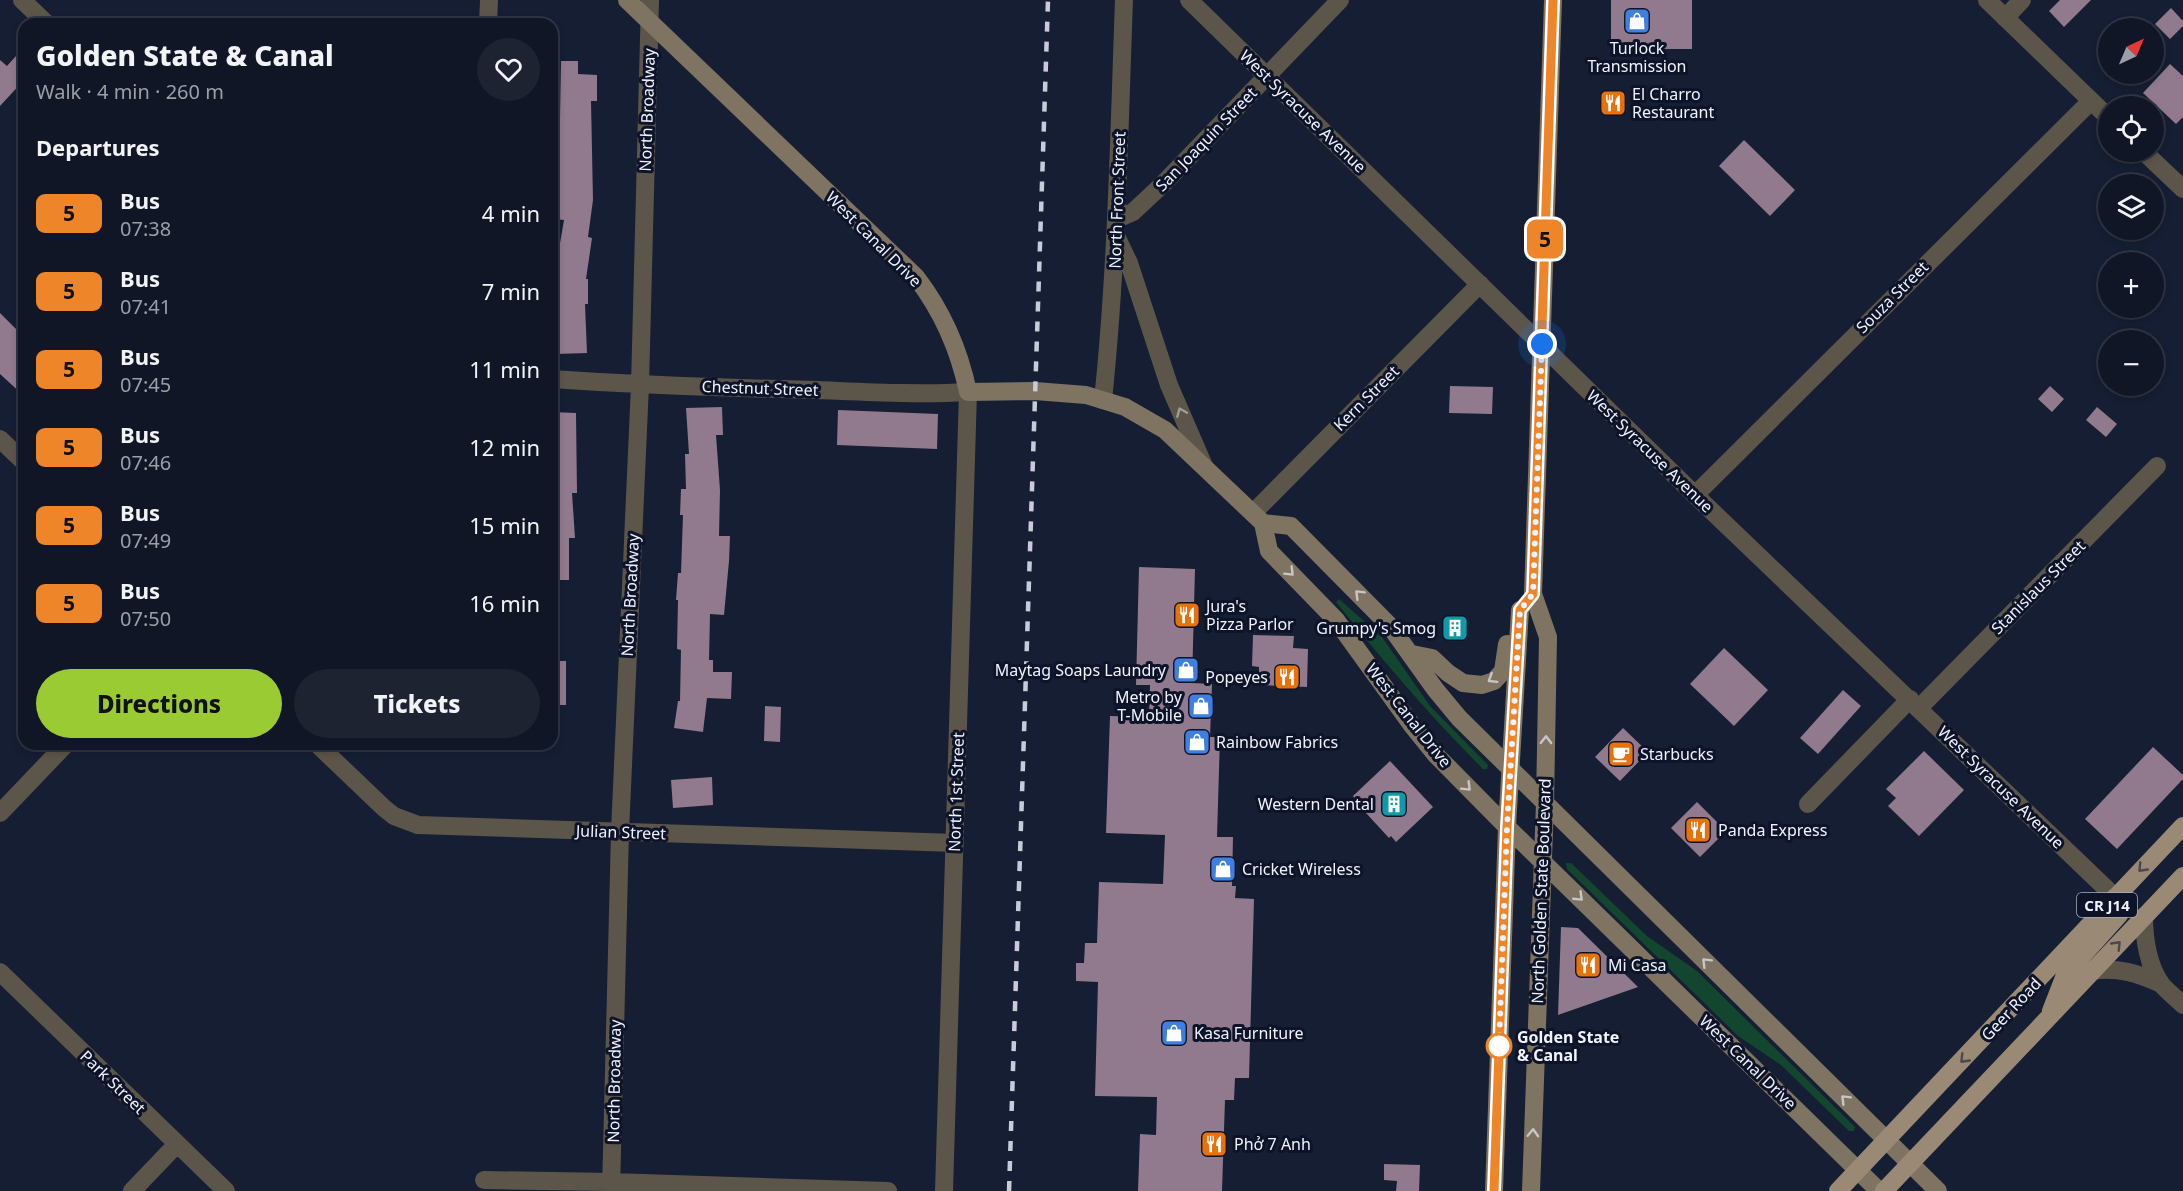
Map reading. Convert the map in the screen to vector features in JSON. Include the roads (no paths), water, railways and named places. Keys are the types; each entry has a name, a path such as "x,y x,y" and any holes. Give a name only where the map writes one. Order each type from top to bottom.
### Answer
{"main road":[{"name":"West Canal Drive","path":"627,0 916,277 940,312 952,337 968,392"},
{"name":"North Golden State Boulevard","path":"1531,1191 1545,803 1548,637 1533,594 1553,0"},
{"path":"968,392 1035,391 1074,394 1125,407 1165,430 1258,518 1291,526 1382,617 1412,654 1446,704 1938,1191"},
{"name":"West Canal Drive","path":"1258,518 1269,551 1336,620 1436,755 1879,1191"},
{"path":"1412,654 1431,658 1463,683 1473,685 1494,681 1503,671 1506,662 1509,627 1533,594"},
{"name":"North Golden State Boulevard","path":"1494,1191 1507,827 1520,610"},
{"name":"Geer Road","path":"1838,1191 2183,826"},
{"name":"Geer Road","path":"1884,1191 2183,876"},
{"path":"2049,1018 2065,975 2119,915 2122,907 2115,897"}],"street":[{"path":"22,0 41,18"},
{"path":"488,18 489,0"},
{"name":"North Broadway","path":"611,1186 620,832 640,385 650,0"},
{"name":"North Front Street","path":"1103,400 1111,326 1124,0"},
{"name":"West Syracuse Avenue","path":"1189,0 1695,495 2115,897"},
{"name":"San Joaquin Street","path":"1116,227 1125,217 1142,205 1340,0"},
{"path":"1987,0 2098,108"},
{"path":"2005,18 2022,0"},
{"name":"Souza Street","path":"1695,495 2091,101"},
{"path":"2155,162 2183,189"},
{"path":"1116,227 1169,385 1204,466"},
{"name":"Kern Street","path":"1258,518 1480,284"},
{"name":"Chestnut Street","path":"558,379 640,385 942,394 968,392"},
{"name":"North 1st Street","path":"944,1191 968,392"},
{"path":"0,439 18,456"},
{"name":"Stanislaus Street","path":"1808,804 2157,466"},
{"path":"0,813 60,750"},
{"name":"Julian Street","path":"323,750 384,808 405,821 429,826 954,843"},
{"path":"2144,916 2148,952 2161,984"},
{"path":"2092,971 2117,970 2139,975 2161,984 2183,1005"},
{"name":"Park Street","path":"0,972 226,1191"},
{"path":"132,1191 177,1144"},
{"path":"483,1180 611,1186 888,1191"}],"railway":[{"path":"1009,1191 1048,0"}],"place":[{"name":"Turlock Transmission","path":"1637,21"},
{"name":"El Charro Restaurant","path":"1613,103"},
{"name":"Jura's Pizza Parlor","path":"1187,615"},
{"name":"Grumpy's Smog","path":"1455,628"},
{"name":"Maytag Soaps Laundry","path":"1186,670"},
{"name":"Popeyes","path":"1287,677"},
{"name":"Metro by T-Mobile","path":"1201,706"},
{"name":"Rainbow Fabrics","path":"1197,742"},
{"name":"Starbucks","path":"1621,754"},
{"name":"Western Dental","path":"1394,804"},
{"name":"Panda Express","path":"1698,830"},
{"name":"Cricket Wireless","path":"1223,869"},
{"name":"Mi Casa","path":"1588,965"},
{"name":"Kasa Furniture","path":"1174,1033"},
{"name":"Golden State & Canal","path":"1499,1046"},
{"name":"Phở 7 Anh","path":"1214,1144"}]}
